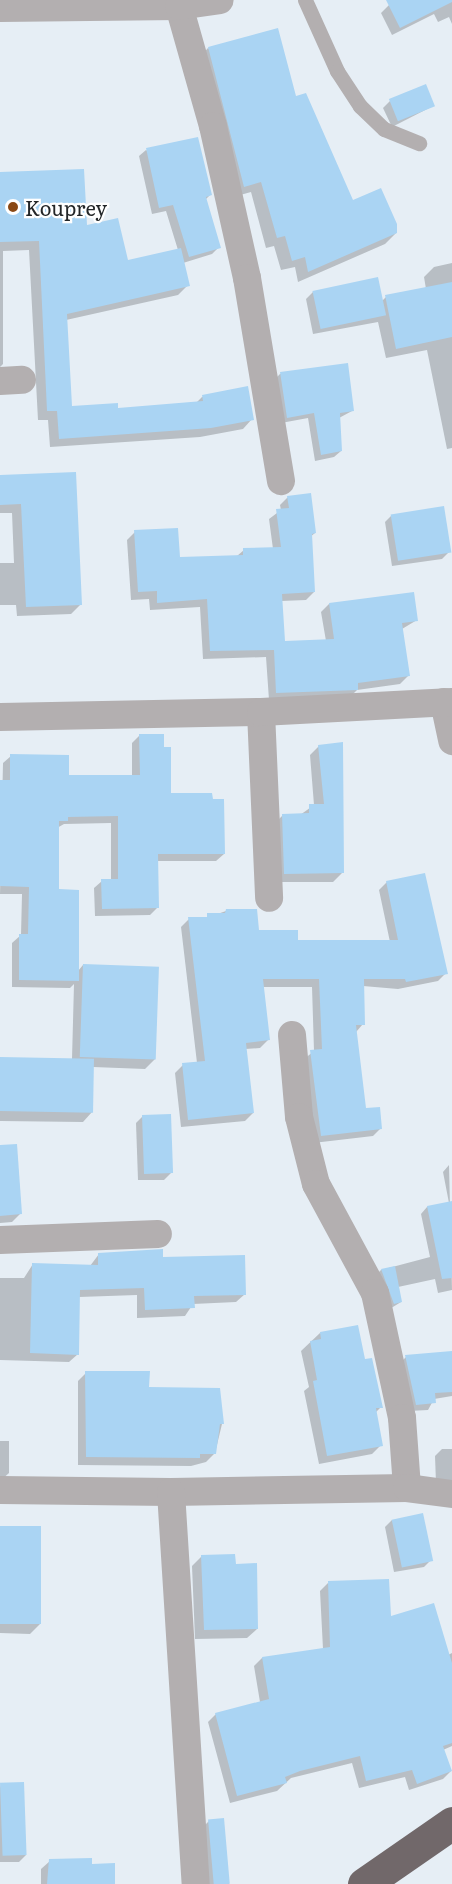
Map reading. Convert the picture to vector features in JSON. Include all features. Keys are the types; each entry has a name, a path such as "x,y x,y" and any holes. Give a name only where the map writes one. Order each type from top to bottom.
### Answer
{"highway":[{"path":"364,1884 452,1823"}],"street":[{"path":"0,8 179,6 220,0"},
{"path":"179,6 213,126 247,278 281,481"},
{"path":"0,717 261,712 448,702 452,741"},
{"path":"261,712 269,898"},
{"path":"292,1035 299,1117 316,1184 375,1293 402,1418 408,1488"},
{"path":"0,1240 158,1234"},
{"path":"0,1490 171,1492 408,1488 452,1494"},
{"path":"171,1492 196,1884"}],"lane":[{"path":"305,0 337,70 360,106 384,129 419,143"}],"building":[{"path":"386,0 452,0 452,2 400,28"},
{"path":"278,28 296,96 306,93 353,200 381,188 397,224 397,233 308,272 305,257 292,261 285,236 277,238 261,182 244,187 208,47"},
{"path":"426,84 435,106 398,121 389,99"},
{"path":"198,137 212,195 206,197 221,248 189,257 173,205 159,208 146,148"},
{"path":"84,169 87,225 118,218 128,260 181,248 190,286 67,314 72,406 118,403 118,408 203,401 202,395 248,386 254,420 211,428 59,439 57,411 47,411 39,241 0,242 0,172"},
{"path":"378,277 386,315 321,329 312,291"},
{"path":"452,282 452,337 396,349 385,295"},
{"path":"348,363 354,411 340,413 342,451 321,455 314,413 287,418 280,372"},
{"path":"76,472 82,605 26,607 21,504 0,505 0,475"},
{"path":"311,493 316,533 312,534 315,592 282,594 285,641 334,639 329,603 414,592 418,621 402,623 410,676 358,683 358,690 276,693 274,650 210,651 207,599 157,603 157,591 138,592 134,530 178,528 180,557 243,555 243,548 281,547 276,509 289,508 287,496"},
{"path":"444,506 451,552 398,561 391,514"},
{"path":"139,734 164,734 164,747 171,747 171,793 212,793 213,799 224,799 225,854 158,854 159,908 102,909 101,879 118,879 118,816 68,817 68,821 59,821 59,889 79,890 79,981 19,980 19,934 28,934 29,887 0,886 0,780 10,780 10,754 69,755 69,775 140,775"},
{"path":"343,742 344,873 284,874 282,814 309,813 309,804 324,804 318,745"},
{"path":"425,873 448,974 406,982 405,979 364,979 365,1025 356,1025 366,1108 380,1107 382,1129 321,1136 310,1050 322,1049 319,979 263,979 270,1040 246,1043 254,1113 188,1120 182,1063 205,1061 188,917 207,917 207,913 225,913 226,909 257,909 259,930 298,930 298,940 398,940 386,881"},
{"path":"83,964 159,967 156,1060 80,1057"},
{"path":"0,1057 94,1059 93,1113 0,1111"},
{"path":"171,1114 173,1173 144,1174 142,1115"},
{"path":"17,1144 22,1214 0,1216 0,1145"},
{"path":"452,1201 452,1278 442,1279 427,1206"},
{"path":"163,1249 163,1257 245,1255 246,1295 194,1296 195,1308 145,1310 144,1288 80,1290 79,1355 30,1353 32,1263 98,1265 98,1253"},
{"path":"395,1266 402,1302 394,1304 381,1269"},
{"path":"358,1325 365,1359 372,1358 383,1408 376,1408 383,1446 327,1456 313,1381 317,1380 310,1341 321,1339 320,1332"},
{"path":"452,1351 452,1392 435,1393 436,1403 416,1405 405,1355"},
{"path":"85,1371 150,1371 149,1387 220,1388 224,1424 220,1424 216,1454 200,1454 200,1458 86,1457"},
{"path":"423,1513 433,1561 402,1568 392,1520"},
{"path":"0,1526 41,1526 41,1624 0,1624"},
{"path":"235,1554 236,1564 257,1563 258,1629 204,1630 201,1555"},
{"path":"389,1579 391,1616 434,1603 452,1663 452,1743 443,1746 452,1771 417,1784 412,1770 366,1781 360,1756 300,1771 285,1777 287,1783 237,1796 215,1713 269,1699 262,1657 330,1647 328,1581"},
{"path":"24,1782 27,1855 3,1856 0,1783"},
{"path":"224,1818 230,1884 214,1884 208,1819"},
{"path":"92,1858 92,1864 115,1863 115,1884 47,1884 49,1859"}],"place":[{"name":"Kouprey","path":"13,207"}]}
